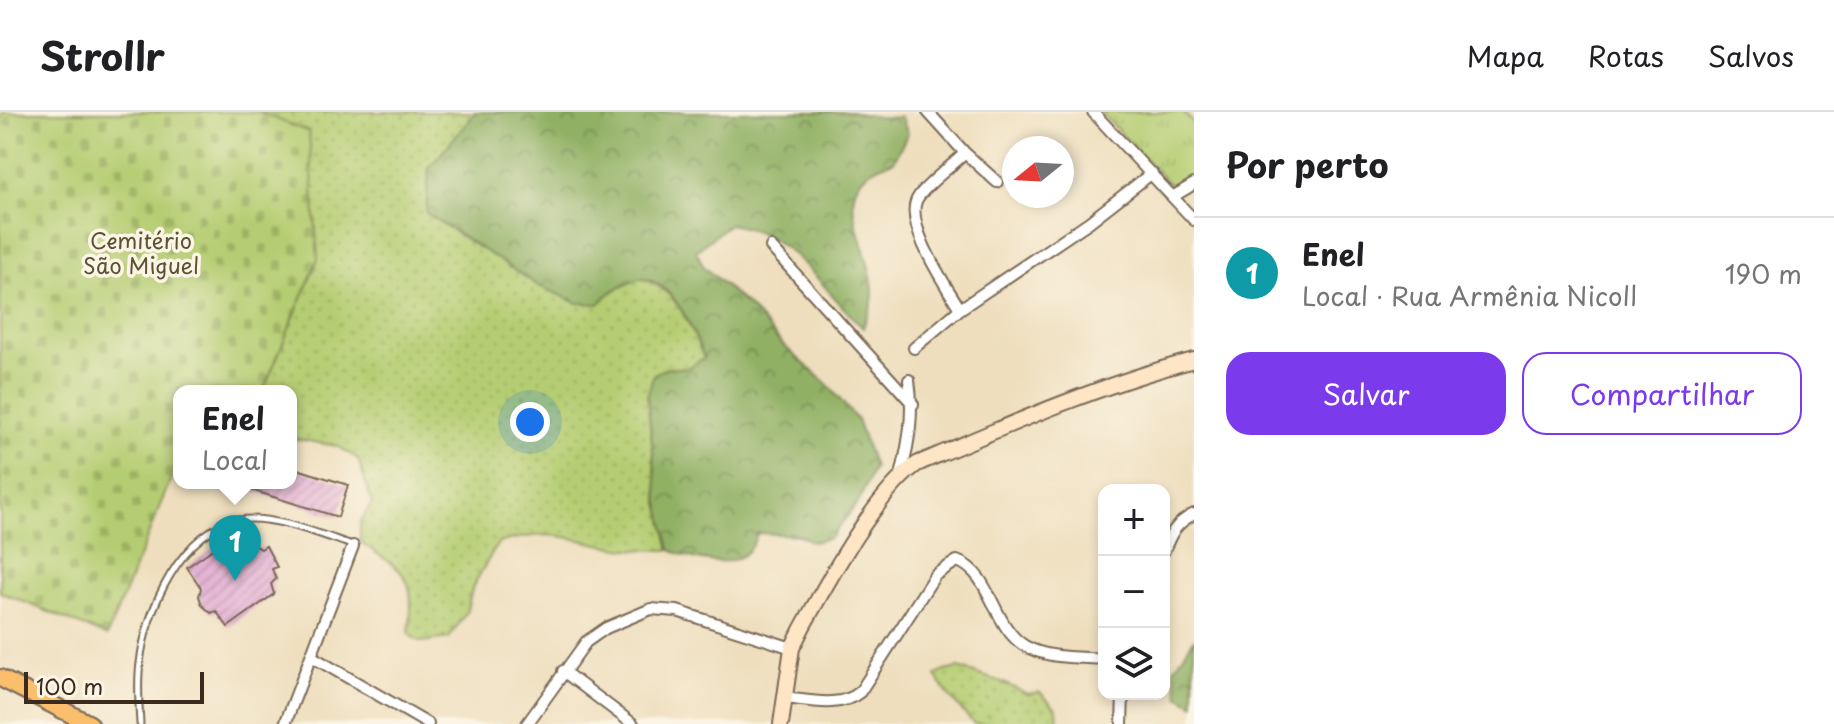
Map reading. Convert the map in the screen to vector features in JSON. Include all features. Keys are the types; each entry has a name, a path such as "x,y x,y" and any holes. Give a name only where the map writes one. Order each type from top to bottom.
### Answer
{"main road":[{"path":"0,678 90,724"}],"street":[{"path":"928,112 965,153 997,182"},
{"path":"1093,112 1194,220"},
{"path":"960,309 922,242 916,208 920,195 965,153"},
{"path":"914,348 960,309 1076,231 1152,173"},
{"path":"1174,196 1194,184"},
{"path":"771,247 913,404"},
{"path":"781,724 792,648 820,594 901,476 930,459 1077,397 1194,360"},
{"path":"901,476 911,435 913,404 909,380"},
{"path":"1170,537 1180,522 1194,514"},
{"path":"285,724 353,546"},
{"path":"784,698 830,702 853,698 860,692 935,575 957,561 968,565 975,574 1009,632 1022,645 1041,653 1098,658"},
{"path":"527,724 586,642 606,628 651,609 677,611 792,648"},
{"path":"311,656 428,724"},
{"path":"563,671 633,724"},
{"path":"1122,724 1123,700"}],"lane":[{"path":"140,724 139,676 144,643 155,607 177,561 196,541 240,519 262,520 306,530 353,546"}],"green space":[{"name":"Cemitério São Miguel","path":"3,112 259,112 309,132 318,259 266,385 173,385 173,474 107,636 0,592 0,119"},
{"path":"259,112 476,112 427,213 502,260 609,292 640,278 653,283 681,309 704,358 687,368 666,368 647,397 658,498 670,550 626,549 547,535 498,543 473,586 466,613 449,638 421,642 409,635 411,599 405,578 389,562 360,542 360,523 372,503 358,459 337,446 297,439 297,385 265,385 318,258"},
{"path":"476,112 852,112 883,118 900,117 908,133 894,161 871,170 858,183 853,198 854,215 873,292 863,328 789,250 752,230 729,224 696,251 704,267 827,384 857,420 874,467 859,501 830,538 813,542 799,535 757,533 743,555 721,562 670,550 658,498 647,396 654,374 666,368 687,368 704,358 695,335 672,297 652,281 634,281 613,291 599,304 578,303 539,286 426,213 429,168"},
{"path":"1100,112 1183,112 1194,123 1194,179 1176,191"},
{"path":"1194,639 1194,705 1179,696 1174,669"},
{"path":"959,668 1027,694 1040,692 1057,709 1058,724 974,724 936,676"}],"building":[{"path":"297,469 348,485 338,517 248,489 297,489"},
{"path":"233,535 244,545 251,543 261,549 266,546 277,567 272,569 276,579 271,584 274,594 228,627 216,611 211,613 202,605 199,596 201,588 187,567"}],"place":[{"name":"Enel","path":"235,581"}]}
